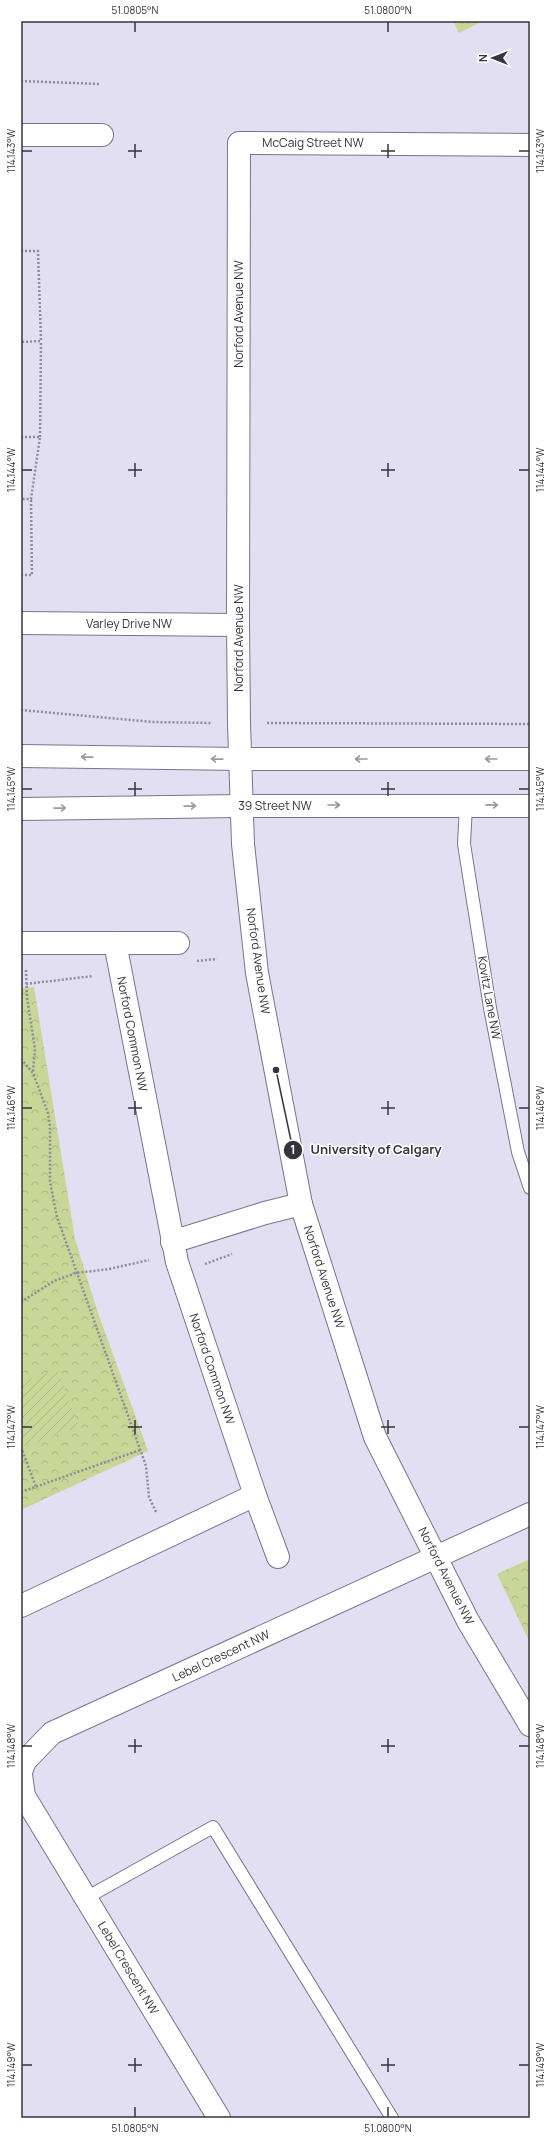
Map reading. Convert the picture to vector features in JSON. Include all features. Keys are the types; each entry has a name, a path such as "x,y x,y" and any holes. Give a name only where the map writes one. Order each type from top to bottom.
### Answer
{"street":[{"path":"21,135 102,135"},
{"name":"McCaig Street NW","path":"239,143 530,144"},
{"name":"Norford Avenue NW","path":"239,143 238,625 240,759 244,844 257,973 301,1204 375,1436 468,1621 530,1725"},
{"name":"Varley Drive NW","path":"21,623 238,625"},
{"path":"21,756 240,759 530,759"},
{"name":"39 Street NW","path":"21,809 242,806 530,806"},
{"path":"24,944 178,943"},
{"name":"Norford Common NW","path":"115,944 177,1262 255,1495 278,1557"},
{"path":"172,1242 265,1213 301,1204"},
{"path":"21,1606 166,1535 255,1495"},
{"name":"Lebel Crescent NW","path":"219,2118 24,1796 22,1765 52,1733 530,1514"}],"lane":[{"name":"Kovitz Lane NW","path":"466,805 464,844 490,1008 518,1152 530,1188"},
{"path":"86,1898 213,1827 392,2118"}],"path":[{"path":"21,81 100,84"},
{"path":"21,251 38,251 41,341 40,437 31,499 32,575 21,575"},
{"path":"21,342 41,341"},
{"path":"21,437 40,437"},
{"path":"21,499 31,499"},
{"path":"21,710 153,722 208,723"},
{"path":"270,723 530,724"},
{"path":"24,944 26,984 35,1049 33,1073"},
{"path":"26,984 94,976"},
{"path":"21,1059 33,1073 44,1100 50,1127 50,1182 57,1217 146,1466 149,1497 166,1535"},
{"path":"21,1302 54,1281 76,1273 109,1269 153,1259"},
{"path":"21,1447 36,1487"},
{"path":"21,1492 140,1450"}],"shaded area":[{"path":"21,21 530,21 530,2118 21,2118"}],"green space":[{"path":"453,21 483,21 459,33"},
{"path":"34,987 75,1239 97,1310 148,1451 21,1510 21,988"},
{"path":"57,1369 79,1427 21,1447 21,1383"},
{"path":"530,1559 530,1643 497,1574"}],"place":[{"name":"University of Calgary","path":"276,1070"}]}
